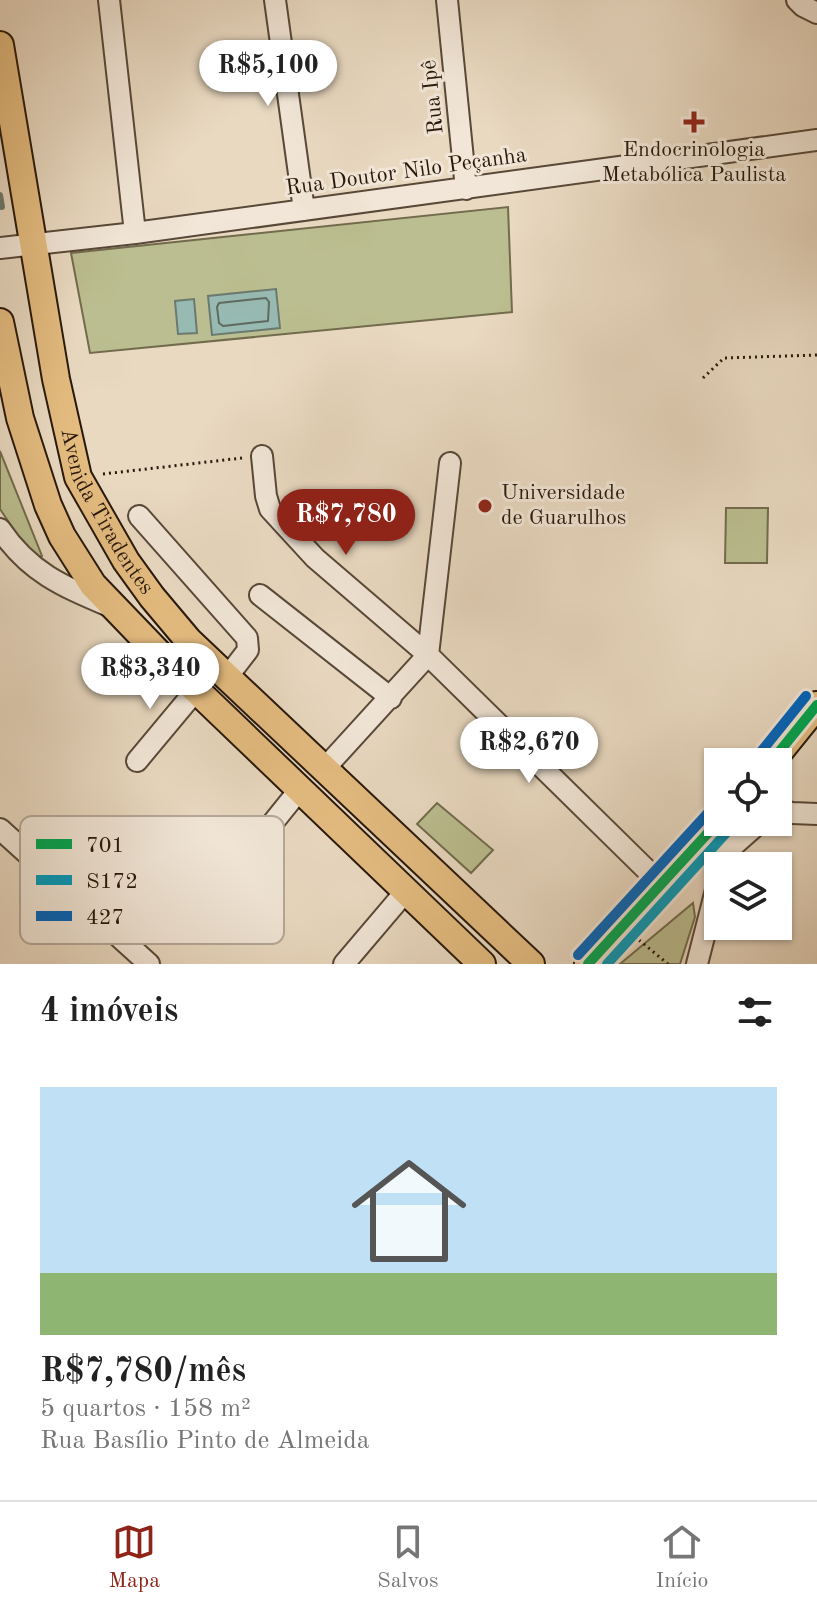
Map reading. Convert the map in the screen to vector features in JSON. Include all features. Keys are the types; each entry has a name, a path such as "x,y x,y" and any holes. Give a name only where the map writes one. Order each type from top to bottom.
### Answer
{"main road":[{"name":"Avenida Tiradentes","path":"0,45 56,379 78,477 105,529 152,597 189,641 531,964"},
{"name":"Avenida Tiradentes","path":"0,322 20,418 48,505 77,563 93,585 482,964"},
{"path":"782,748 817,705"},
{"path":"588,964 705,836"}],"street":[{"path":"109,0 135,233"},
{"path":"275,0 304,210"},
{"name":"Rua Ipê","path":"447,0 466,189"},
{"path":"797,0 817,13"},
{"name":"Rua Doutor Nilo Peçanha","path":"0,248 135,233 817,140"},
{"path":"262,456 270,509 315,558 428,655 661,884"},
{"path":"325,768 428,655 450,463"},
{"path":"139,516 247,638 248,650 228,676"},
{"path":"0,529 23,559 55,580 116,609"},
{"path":"55,580 64,578 77,563"},
{"path":"260,595 391,698"},
{"path":"137,761 197,689"},
{"path":"278,816 300,789"},
{"path":"792,813 817,814"},
{"path":"0,829 20,847"},
{"path":"730,852 744,836"},
{"path":"344,964 406,891"},
{"path":"697,964 704,937"},
{"path":"127,944 149,964"}],"path":[{"path":"703,378 724,358 817,355"},
{"path":"78,477 262,456"},
{"path":"624,927 668,964"}],"green space":[{"path":"508,207 512,312 90,353 71,253"},
{"path":"0,451 42,556 34,560 0,509"},
{"path":"726,508 768,508 767,563 725,563"},
{"path":"437,803 493,850 471,873 417,824"},
{"path":"693,903 695,917 680,964 620,964"}],"water":[{"path":"276,289 280,328 212,335 208,296"},
{"path":"194,299 197,333 178,334 175,301"}],"waterway":[{"path":"0,195 2,207"}],"transit line":[{"name":"427","path":"764,748 806,696"},
{"name":"701","path":"782,748 817,705"},
{"name":"427","path":"578,955 704,817"},
{"name":"701","path":"588,964 705,836"},
{"name":"S172","path":"607,964 723,836"}],"place":[{"name":"Endocrinologia Metabólica Paulista","path":"694,122"},
{"name":"Universidade de Guarulhos","path":"485,506"}]}
